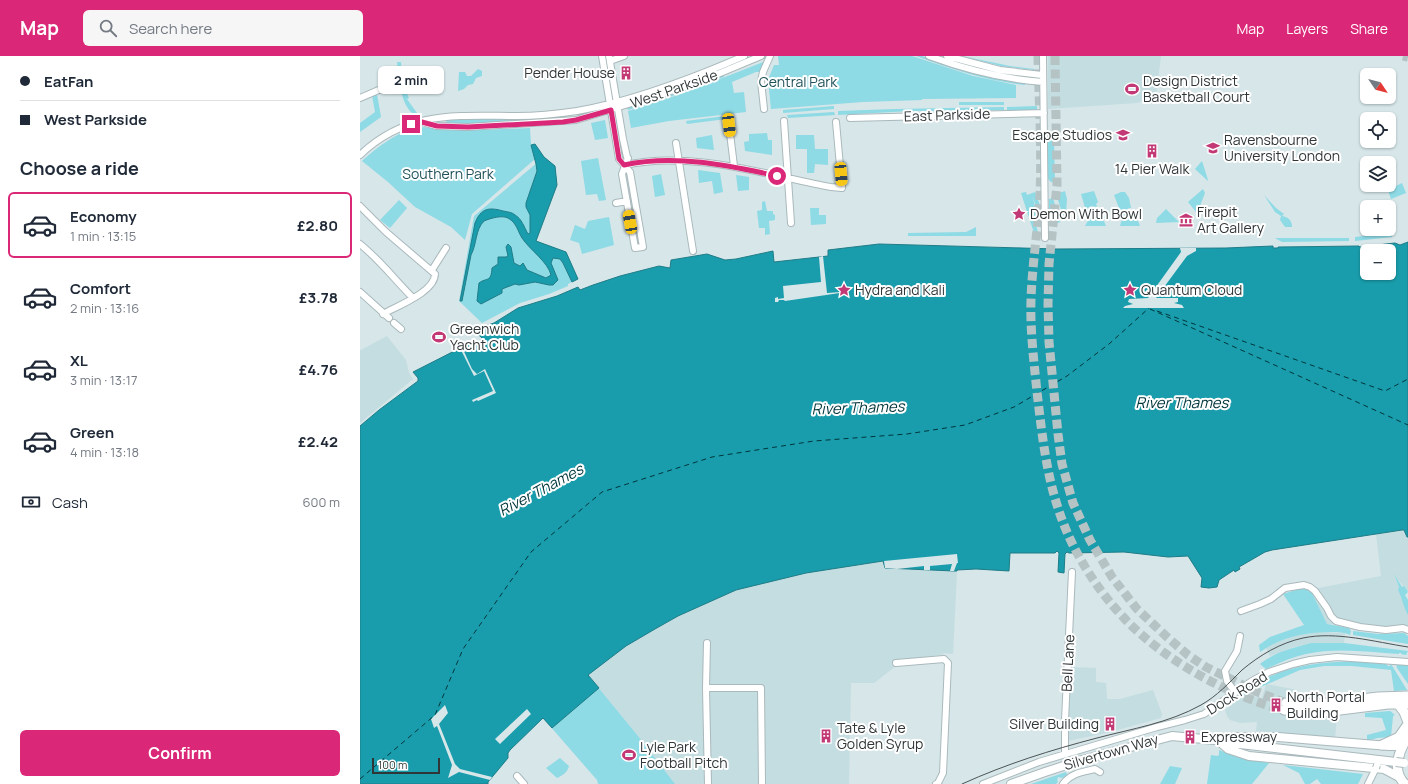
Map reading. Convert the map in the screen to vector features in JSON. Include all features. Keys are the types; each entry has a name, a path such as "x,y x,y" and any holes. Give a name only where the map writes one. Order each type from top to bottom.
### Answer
{"highway":[{"path":"1408,696 1378,697 1324,704 1285,706 1316,713 1372,706 1408,704"},
{"path":"1378,744 1399,737 1408,723 1406,715 1398,704"},
{"path":"1402,781 1398,759 1407,738"}],"main road":[{"name":"Silvertown Way","path":"1011,784 1061,766 1167,736 1185,736 1408,764"},
{"name":"Silvertown Way","path":"1220,741 1227,737 1278,737 1393,746 1407,738"},
{"name":"Silvertown Way","path":"1220,741 1228,749 1249,756 1337,766 1358,766 1384,769 1402,781"}],"street":[{"path":"602,56 608,68 618,105 623,140 628,157 624,165 622,174 635,248 643,247 630,172 624,165 619,159 611,107 608,68 610,58 624,56"},
{"name":"West Parkside","path":"618,105 744,56"},
{"name":"West Parkside","path":"418,121 437,126 468,127 576,120 611,107 701,81 761,56"},
{"path":"929,56 969,70 1010,79 1042,78"},
{"path":"947,56 1000,70 1042,78"},
{"path":"1043,56 1042,78 1044,112 1045,238"},
{"path":"764,109 761,81 763,72 770,58"},
{"path":"360,98 388,86"},
{"name":"West Parkside","path":"360,156 387,135 403,127 418,121 442,116 548,115 585,109 611,107"},
{"name":"East Parkside","path":"850,118 1044,112"},
{"path":"784,121 791,223"},
{"path":"624,165 634,163 679,161 734,166 831,188 842,188 836,122"},
{"path":"729,125 734,166"},
{"path":"676,143 693,251"},
{"path":"616,203 627,201"},
{"path":"360,206 386,232 435,274 435,278 428,287 386,316 360,292"},
{"path":"360,244 376,258 413,298"},
{"path":"432,270 446,248"},
{"path":"394,323 401,330"},
{"name":"Bell Lane","path":"1065,754 1065,712 1072,572"},
{"path":"1241,611 1270,599 1285,588 1304,585 1315,591 1331,616 1336,621 1360,628 1386,630 1403,628 1408,630"},
{"path":"1235,692 1227,681 1225,671 1237,651 1240,636"},
{"path":"707,643 706,688 708,784"},
{"name":"Dock Road","path":"983,784 1039,762 1204,714 1252,681 1269,672 1293,664 1310,660 1345,657 1408,662"},
{"path":"896,663 944,659 948,663 943,773 936,784"},
{"path":"706,688 761,688 762,784"},
{"path":"1368,784 1379,761"},
{"path":"1064,784 1072,775 1095,769 1100,772"},
{"path":"517,776 524,784"}],"shaded area":[{"path":"1048,56 1161,56 1156,96 1137,103 1048,109"},
{"path":"387,336 406,360 409,373 413,379 360,423 360,350"},
{"path":"1404,530 1408,537 1408,592 1394,575 1408,609 1407,629 1327,624 1312,593 1308,590 1381,576 1376,534"},
{"path":"884,561 897,569 957,571 953,654 945,653 941,655 896,660 896,666 874,683 851,683 849,784 675,784 588,675 626,646 655,629 678,616 736,590 806,573"},
{"path":"1321,632 1345,633 1344,643 1311,643 1291,648 1270,656 1266,648 1279,641 1299,635"},
{"path":"1070,667 1096,668 1096,682 1106,683 1107,699 1120,699 1153,690 1162,714 1161,718 1110,732 1067,741"},
{"path":"1266,684 1297,690 1296,699 1286,714 1306,717 1337,716 1335,738 1256,731 1257,722 1240,723 1230,720 1225,710 1244,695 1262,698"}],"green space":[{"name":"Central Park","path":"778,56 912,56 973,76 1016,85 1016,98 922,99 771,109 768,80 774,65 779,65"},
{"path":"916,56 922,56 947,65 1025,83 1025,85 997,81 956,70"},
{"path":"962,56 1010,66 1034,69 1034,70 1001,66"},
{"name":"Central Park","path":"766,61 761,72 756,72 732,82 734,93 744,92 746,112 669,121 631,128 628,111 684,93"},
{"path":"397,62 401,62 402,83 409,98 407,99 417,113 413,114 405,104"},
{"path":"478,69 482,71 482,76 476,78 473,84 468,85 464,89 458,91 459,72 465,72 467,76 471,76"},
{"path":"723,75 724,77 672,96 628,110 627,108 671,94"},
{"path":"377,94 381,117 360,132 360,123 375,112 372,95"},
{"path":"959,102 1004,102 1004,105 959,105"},
{"path":"834,106 834,109 783,113 783,110"},
{"path":"1037,106 1037,110 1007,110 1007,107"},
{"path":"1004,107 1004,110 911,111 838,115 838,111"},
{"path":"834,112 835,115 788,118 787,115"},
{"path":"725,116 726,119 687,124 686,121"},
{"path":"447,119 514,119 514,121 506,121 506,123 448,124 446,122"},
{"path":"605,120 608,138 595,140 591,123"},
{"name":"Southern Park","path":"420,127 482,130 530,128 531,145 535,159 472,214 465,240 451,227 415,207 362,161 374,150 397,135"},
{"path":"767,133 768,140 772,140 772,155 745,151 744,142 749,141 749,134"},
{"path":"712,135 714,150 697,148 696,138"},
{"path":"796,135 814,135 815,149 828,149 828,165 815,164 814,173 807,173 807,149 796,149"},
{"path":"1054,140 1055,182 1051,182 1048,179 1048,141"},
{"path":"544,157 555,166 557,185 536,241 566,252 578,279 568,284 568,286 549,294 520,303 482,323 459,301 474,216"},
{"path":"598,158 606,200 599,201 597,194 586,195 581,161"},
{"path":"1202,161 1208,180 1208,181 1195,169"},
{"path":"698,170 720,173 723,192 714,194 712,181 699,183"},
{"path":"661,174 665,195 655,197 652,176"},
{"path":"736,175 749,177 749,190 738,191"},
{"path":"1402,183 1406,193 1391,199 1389,192 1396,192 1396,186"},
{"path":"1203,189 1205,193 1198,211 1196,212 1188,202"},
{"path":"1065,191 1067,199 1066,213 1063,215 1056,194"},
{"path":"1094,191 1098,202 1096,204 1097,207 1091,206 1086,211 1081,194"},
{"path":"1026,192 1027,195 1035,192 1041,208 1037,209 1032,196 1040,223 1036,225 1038,232 1034,233 1021,193"},
{"path":"1125,192 1129,198 1131,208 1128,208 1132,212 1134,211 1140,226 1120,226 1124,211 1121,213 1114,195"},
{"path":"1264,195 1284,214 1282,216 1289,219 1292,227 1285,227 1280,220 1281,216 1275,212"},
{"path":"1053,198 1060,222 1051,226 1049,218 1049,199"},
{"path":"399,200 407,208 390,228 380,220"},
{"path":"765,201 767,211 773,211 775,220 769,221 770,234 765,235 765,228 759,228 757,211 762,210 762,202"},
{"path":"810,208 819,208 819,215 826,215 826,224 811,225"},
{"path":"1093,209 1098,209 1099,211 1102,210 1101,211 1105,217 1103,219 1106,226 1085,226 1090,217 1089,211 1093,211"},
{"path":"1166,209 1179,222 1156,223 1157,218"},
{"path":"609,217 614,245 582,254 579,243 570,240 575,225 585,229 588,221"},
{"path":"976,227 976,236 908,236 908,233 966,232"},
{"path":"1364,236 1392,236 1355,241 1355,237"},
{"path":"1275,238 1349,238 1349,241 1282,242"},
{"path":"1402,519 1408,537 1404,530 1402,530 1272,550 1265,552 1239,567 1240,569 1235,572 1234,570 1219,580 1217,587 1209,588 1201,587 1202,578 1188,556 1168,557 1124,552 1067,552 1065,554 1064,573 1058,572 1059,553 1057,551 1055,553 1010,553 1009,571 976,569 954,571 885,568 883,561 806,573 736,590 678,616 655,629 626,646 588,675 675,784 598,784 597,780 543,718 510,750 508,753 508,758 488,782 488,784 425,784 440,755 781,553"},
{"path":"1394,574 1402,587 1404,586 1408,592 1405,595 1408,600 1408,615 1398,590 1399,587"},
{"path":"1302,588 1312,593 1327,624 1349,628 1351,631 1350,635 1334,632 1303,634 1285,639 1260,652 1259,645 1270,637 1304,625 1283,594"},
{"path":"1353,631 1378,634 1404,633 1408,636 1408,644 1353,635"},
{"path":"1311,643 1344,643 1408,651 1406,655 1401,653 1352,651 1317,652 1286,660 1266,669 1260,664 1278,653"},
{"path":"1351,661 1386,664 1388,666 1391,664 1407,690 1394,691 1391,670 1352,666 1324,666 1300,670 1249,692 1229,705 1236,697 1257,683 1282,671 1322,663"},
{"path":"1396,663 1408,664 1408,684 1397,668"},
{"path":"1390,711 1395,715 1393,716 1391,737 1377,738 1367,741 1367,735 1386,730 1382,718 1365,717 1365,713"},
{"path":"1219,750 1237,757 1269,763 1252,784 1207,784 1211,755 1219,755"},
{"path":"560,758 569,766 564,774 557,778 546,768"},
{"path":"1283,765 1363,774 1358,784 1321,784 1317,779 1310,784 1305,784 1299,773"},
{"path":"1170,766 1182,768 1175,784 1160,784"},
{"path":"1066,772 1067,775 1062,778 1058,777 1058,782 1056,784 1031,784"}],"water":[{"path":"535,144 544,157 555,166 557,185 536,241 566,252 578,279 572,282 560,259 553,258 551,263 558,280 553,285 535,282 519,285 515,284 502,289 502,293 481,304 477,301 479,283 490,278 492,268 498,264 498,257 508,256 506,247 508,244 511,247 514,263 520,266 523,263 527,270 546,278 551,275 543,261 525,243 513,222 506,217 496,217 484,221 479,229 471,255 462,301 460,301 475,223 480,214 486,210 494,209 514,214 523,223 528,234 530,233 530,215 526,207 526,203 537,171 531,145"},
{"name":"River Thames","path":"1408,242 1408,537 1404,530 1402,530 1272,550 1265,552 1239,567 1240,569 1235,572 1234,570 1219,580 1217,587 1209,588 1201,587 1202,578 1188,556 1168,557 1124,552 1067,552 1065,554 1064,573 1058,572 1059,553 1057,551 1055,553 1010,553 1009,571 976,569 954,571 885,568 883,561 806,573 736,590 678,616 626,646 588,675 599,688 552,728 543,718 510,750 508,753 508,758 488,782 488,784 360,784 360,426 418,381 418,378 413,372 474,341 478,344 482,338 473,330 494,323 518,308 557,296 578,287 580,290 620,276 659,266 670,268 671,260 707,254 725,260 773,251 774,262 828,256 828,250 879,244 1057,249 1359,246 1360,280 1396,280 1396,244 1386,244 1395,243 1400,245"}],"pier":[{"path":"1180,248 1196,248 1196,251 1187,256 1156,298 1178,298 1178,302 1174,303 1182,305 1184,308 1123,308 1133,304 1128,302 1129,299 1148,298 1181,252"},
{"path":"823,256 827,293 840,292 840,287 847,286 848,293 785,301 779,300 778,302 775,302 775,298 784,298 783,286 821,282 819,257"},
{"path":"462,347 472,369 477,374 485,369 496,393 473,402 472,400 493,391 484,371 474,376 460,348"},
{"path":"957,554 958,563 954,571 950,571 952,564 930,566 930,570 924,570 924,566 897,569 885,568 884,561"},
{"path":"445,705 448,713 439,724 455,764 460,769 492,777 490,780 459,772 448,778 452,765 437,726 434,728 431,719"},
{"path":"527,709 531,714 500,744 495,739"}],"ferry route":[{"path":"360,779 435,715 463,649 531,552 602,492 712,457 814,441 907,434 965,425 1014,407 1067,376 1109,344 1149,308"},
{"path":"1150,309 1408,425"},
{"path":"1157,311 1385,391 1408,379"}],"tunnel":[{"path":"1038,56 1041,178 1031,300 1032,346 1048,469 1055,499 1065,528 1087,570 1105,596 1125,619 1159,649 1198,675 1220,686 1241,696 1284,710"},
{"path":"1055,56 1057,185 1049,264 1049,342 1062,464 1073,503 1090,540 1112,577 1137,609 1188,655 1206,667 1255,691 1286,703"},
{"path":"1403,56 1408,57"}],"tram line":[{"path":"962,784 995,770 1046,753 1097,738 1150,725 1189,711 1212,698 1256,659 1278,646 1295,640 1316,636 1342,636 1408,647"}],"place":[{"name":"Pender House","path":"626,73"},
{"name":"Design District Basketball Court","path":"1132,89"},
{"name":"Escape Studios","path":"1123,135"},
{"name":"Ravensbourne University London","path":"1213,148"},
{"name":"14 Pier Walk","path":"1152,151"},
{"name":"Demon With Bowl","path":"1019,214"},
{"name":"Firepit Art Gallery","path":"1186,220"},
{"name":"Hydra and Kali","path":"844,290"},
{"name":"Quantum Cloud","path":"1130,290"},
{"name":"Greenwich Yacht Club","path":"439,337"},
{"name":"North Portal Building","path":"1276,705"},
{"name":"Silver Building","path":"1110,724"},
{"name":"Tate & Lyle Golden Syrup","path":"826,736"},
{"name":"Expressway","path":"1190,737"},
{"name":"Lyle Park Football Pitch","path":"629,755"}],"route":[{"path":"411,124 418,121 437,126 468,127 563,122 586,118 611,110 619,159 624,165 634,163 679,161 734,166 777,176"}]}
